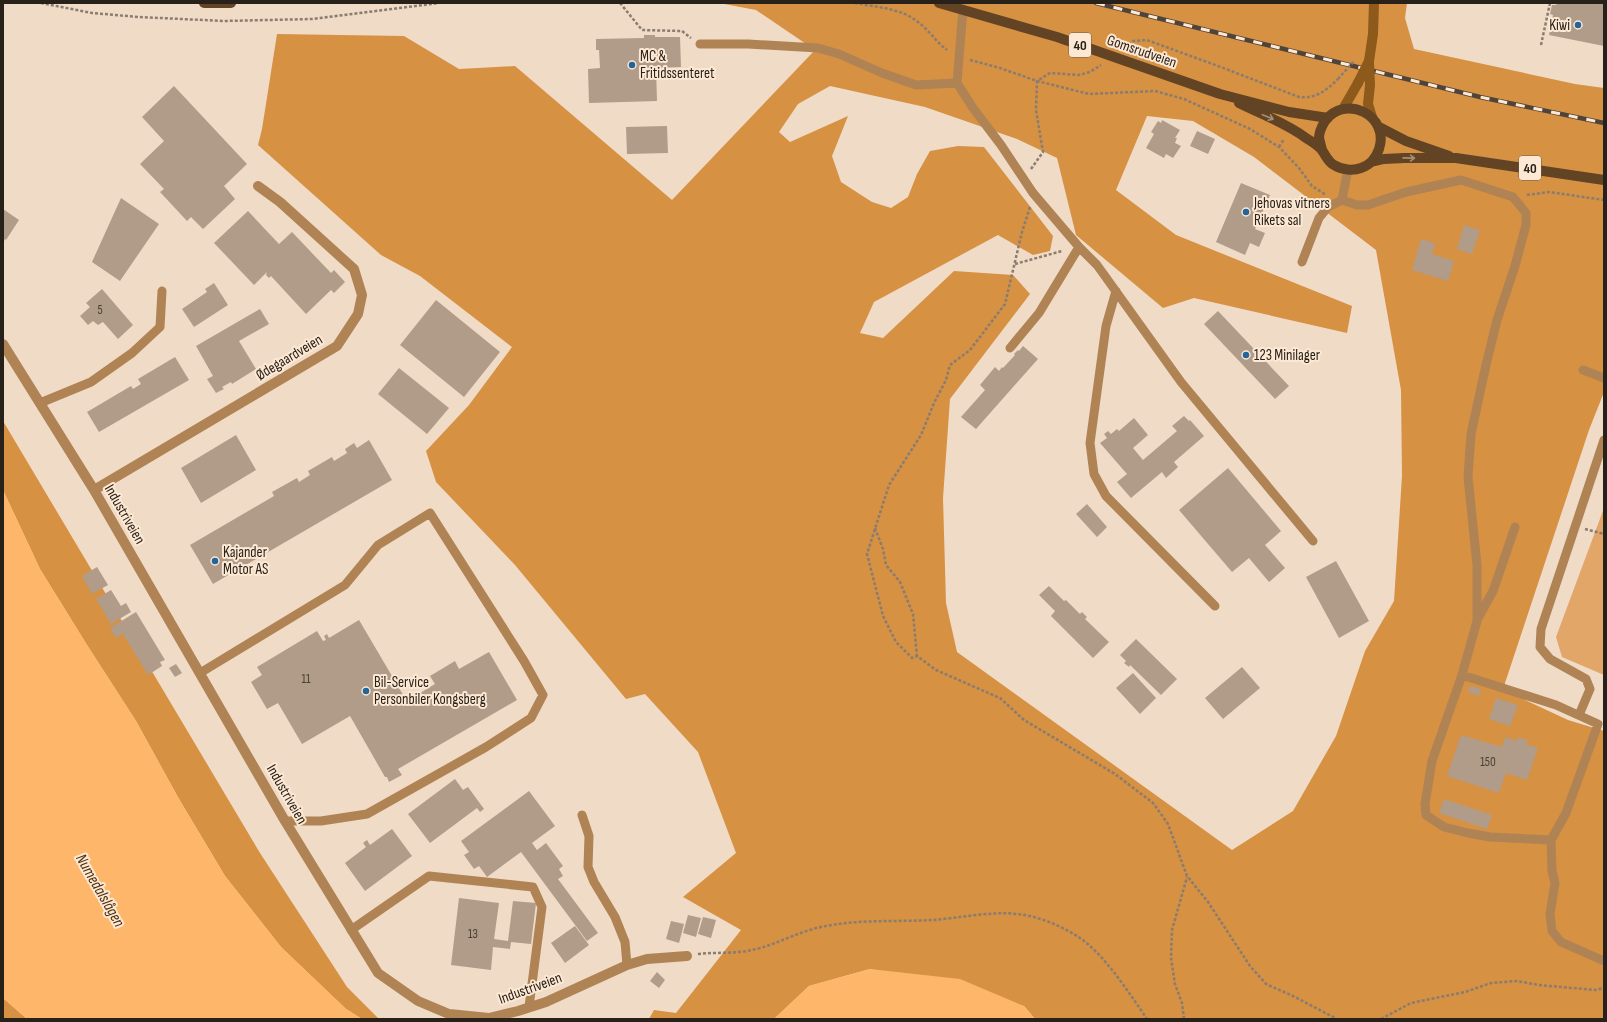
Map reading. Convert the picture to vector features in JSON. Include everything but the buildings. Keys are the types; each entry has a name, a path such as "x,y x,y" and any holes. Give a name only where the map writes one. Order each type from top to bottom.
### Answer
{"main road":[{"path":"204,3 231,3"},
{"name":"Gomsrudveien","path":"939,3 1057,37 1220,94 1289,112 1328,118"},
{"name":"Gomsrudveien","path":"1220,94 1289,127 1306,137 1322,150"},
{"path":"1322,150 1320,132 1328,118 1343,109 1358,109 1366,112 1372,117"},
{"name":"40","path":"1372,117 1379,127 1406,141 1456,158"},
{"path":"1371,162 1378,153 1380,146 1381,138 1379,127"},
{"name":"40","path":"1322,150 1328,161 1334,165 1353,170 1361,168 1371,162 1384,159 1456,158 1604,180"}],"street":[{"path":"1372,117 1368,104 1374,3"},
{"path":"1343,109 1370,58"},
{"name":"Ødegaardveien","path":"94,490 337,346 358,314 362,295 354,269 280,202 258,186"},
{"name":"Industriveien","path":"3,344 94,490 285,821 378,973 418,1001 449,1014 489,1018 546,1002 627,965 647,958 687,956"}],"lane":[{"path":"963,9 957,83 973,108 1025,179 1032,192 1079,247 1097,265 1181,382 1313,541"},
{"path":"700,44 748,44 818,48 839,54 882,73 916,85 957,83"},
{"path":"1342,200 1348,169"},
{"path":"1302,262 1319,218 1328,207 1342,200 1357,205 1368,205 1406,192 1461,180 1513,197 1526,213 1526,225 1515,266 1497,320 1471,434 1468,477 1477,565 1477,621"},
{"path":"1010,348 1040,313 1079,247"},
{"path":"40,403 91,382 132,353 160,326 162,291"},
{"path":"1116,291 1106,326 1090,443 1094,474 1106,496 1215,606"},
{"path":"1583,370 1604,378"},
{"path":"1579,715 1590,689 1586,679 1550,659 1540,647 1541,629 1604,440"},
{"path":"200,673 345,585 378,545 430,513 524,661 543,695 531,718 486,747 367,814 321,821 285,821"},
{"path":"1515,527 1494,591 1477,621 1462,675 1432,761 1425,804 1426,816 1444,827 1468,833 1490,837 1551,840"},
{"path":"1462,675 1556,705 1601,725 1566,813 1551,840 1552,871 1555,883 1550,914 1552,931 1561,942 1604,961"},
{"path":"582,815 589,836 588,867 594,882 615,918 625,942 627,965"},
{"path":"351,930 429,876 533,887 542,907 529,1007"}],"path":[{"path":"41,3 100,14 224,21 312,18 440,3"},
{"path":"620,3 642,30 682,30 700,44"},
{"path":"855,3 906,15 918,21 939,45 959,57 1000,68 1037,81 1089,94 1155,91 1177,97 1250,129 1279,147 1299,168 1312,186 1327,196 1342,200"},
{"path":"1541,45 1550,10 1550,3"},
{"path":"1124,47 1133,41 1147,40 1299,97 1307,98 1324,92 1338,79 1356,58"},
{"path":"1037,81 1050,73 1079,75 1090,72 1104,62"},
{"path":"1025,179 1043,152 1036,110 1037,81"},
{"path":"1279,147 1287,133"},
{"path":"917,656 912,658 896,642 883,616 868,554 889,485 921,435 934,403 946,380 950,365 970,350 1005,304 1022,232 1030,210 1032,192"},
{"path":"1513,197 1549,192 1604,200"},
{"path":"1014,264 1079,247"},
{"path":"875,528 883,549 886,565 900,582 912,614 917,656 936,670 1000,698 1024,720 1114,774 1153,803 1168,824 1187,876 1208,902 1250,966 1266,984 1337,1019"},
{"path":"1595,531 1604,534"},
{"path":"1184,1019 1182,1003 1175,984 1171,958 1172,930 1187,876"},
{"path":"687,956 752,950 820,927 847,922 908,922 994,914 1017,914 1041,919 1078,937 1110,968 1147,1019"},
{"path":"1381,1019 1411,1003 1465,992 1491,983 1517,981 1539,985 1595,990 1604,988"}],"shaded area":[{"path":"719,3 1407,3 1405,18 1414,49 1575,84 1604,88 1604,392 1589,430 1504,686 1506,691 1568,720 1604,731 1604,1019 1035,1019 1024,1006 870,969 809,986 774,1019 649,1019 654,1010 676,1013 741,930 683,897 736,853 698,752 645,694 626,699 515,565 436,482 426,451 469,405 512,347 420,276 381,255 258,145 262,129 277,34 404,36 459,69 515,66 672,200 815,50 756,10","holes":["830,86 925,107 1017,139 1057,158 1076,235 1163,308 1194,298 1347,333 1352,306 1176,235 1116,190 1147,116 1193,121 1254,157 1376,250 1401,390 1402,476 1394,601 1365,651 1336,736 1293,811 1232,850 957,652 946,603 943,498 950,399 1030,294 1013,275 954,271 883,338 860,333 874,302 998,235 1033,255 1050,251 1053,236 984,147 958,146 930,151 917,174 908,197 891,208 872,202 841,182 832,156 848,116 790,142 779,132 798,104"]},
{"path":"3,421 260,853 347,987 379,1019 362,1019 346,1009 281,947 225,876 179,799 136,721 40,569 3,490"},
{"path":"1604,508 1604,675 1562,657 1556,637"},
{"path":"3,998 27,1019 3,1019"}],"water":[{"name":"Numedalslågen","path":"3,490 40,569 136,721 179,799 225,876 281,947 346,1009 362,1019 27,1019 3,998"},
{"path":"870,969 960,979 1024,1006 1035,1019 774,1019 809,986"}],"railway":[{"path":"1096,3 1480,97 1604,123"}],"place":[{"name":"Kiwi","path":"1578,25"},
{"name":"MC & Fritidssenteret","path":"632,65"},
{"name":"Jehovas vitners Rikets sal","path":"1246,212"},
{"name":"123 Minilager","path":"1246,355"},
{"name":"Kajander Motor AS","path":"215,561"},
{"name":"Bil-Service Personbiler Kongsberg","path":"366,691"}]}
